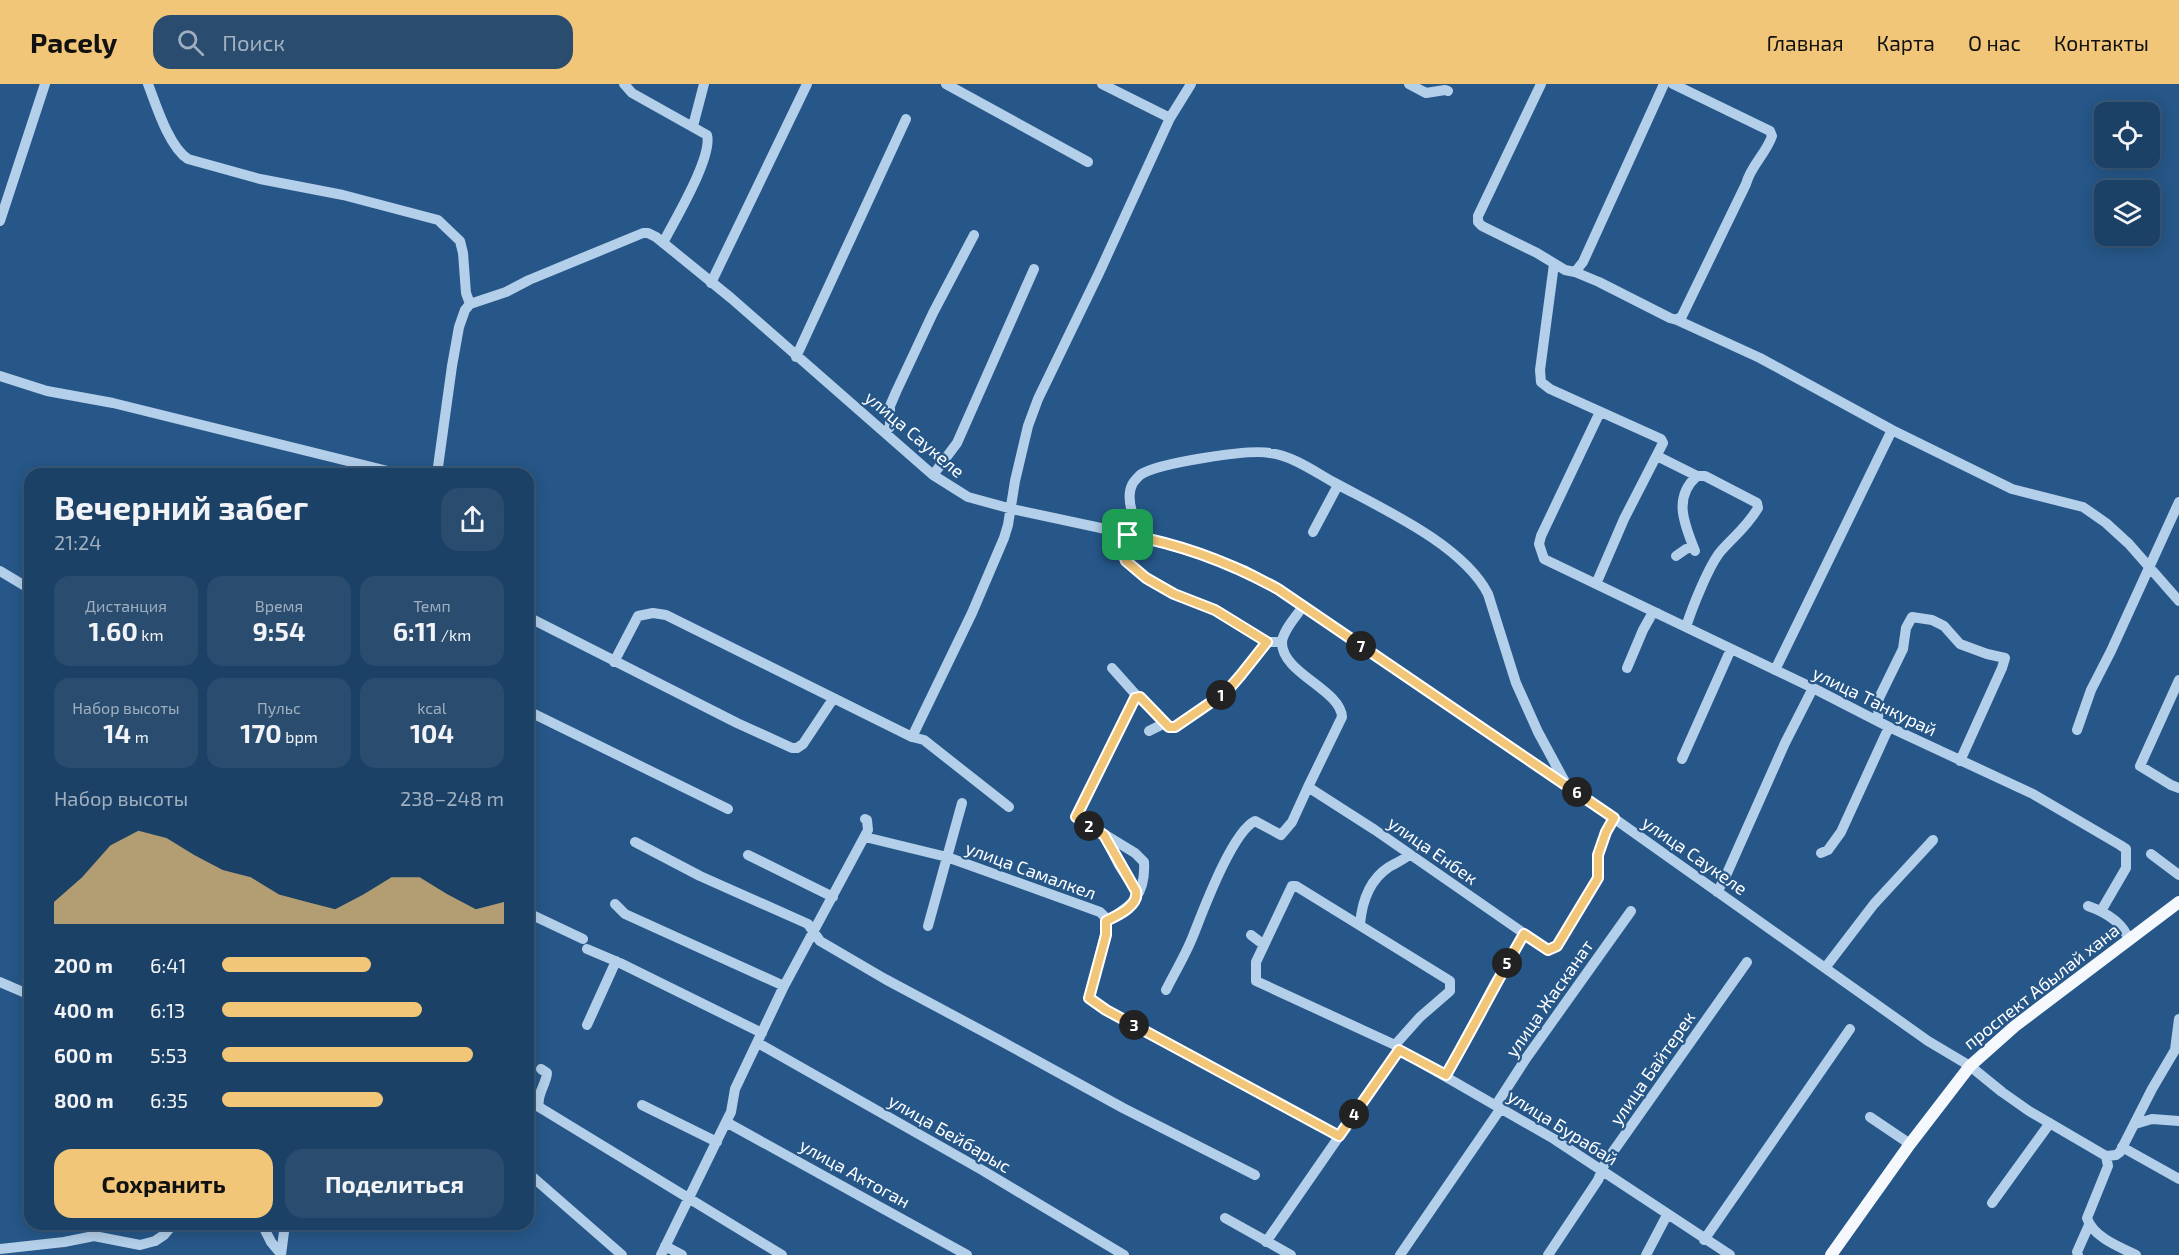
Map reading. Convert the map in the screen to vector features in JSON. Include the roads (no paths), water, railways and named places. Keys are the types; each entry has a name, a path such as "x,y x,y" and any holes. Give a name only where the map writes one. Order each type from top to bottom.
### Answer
{"main road":[{"name":"проспект Абылай хана","path":"1831,1255 1910,1144 1970,1066 2015,1026 2129,940 2176,908"}],"street":[{"path":"0,221 45,84"},
{"path":"148,84 174,143 180,154 188,159 260,178 344,195 438,220 460,241 466,293 470,304 465,310 459,327 439,468"},
{"path":"624,84 632,93 693,126 706,135 709,142 693,185 663,243"},
{"path":"693,126 704,84"},
{"path":"711,283 807,84"},
{"path":"946,84 1088,162"},
{"path":"1102,84 1170,118"},
{"path":"912,736 972,614 1004,538 1028,426 1038,399 1104,264 1170,118 1191,84"},
{"path":"1409,84 1426,93 1447,91 1432,84"},
{"path":"1541,84 1478,216 1478,222 1482,226 1537,252 1554,264 1760,358 1892,430 2012,489 2083,507 2106,523 2129,544 2179,601"},
{"path":"1553,277 1556,272 1570,271 1583,262 1664,84"},
{"path":"1673,84 1770,131 1772,136 1752,166 1746,184 1682,315 1677,320"},
{"path":"796,357 906,119"},
{"name":"улица Саукеле","path":"470,304 506,292 643,233 648,233 711,283 933,475 950,487 968,497 1012,509 1143,537 1209,557 1246,571 1278,589 1567,785 1928,1041 1970,1066 2002,1092 2106,1156"},
{"path":"885,432 890,427 890,406 896,392 933,313 974,235"},
{"path":"1554,264 1541,360 1541,382 1550,389 1661,439 1663,443 1624,519 1596,584"},
{"path":"933,475 957,443 1034,269"},
{"path":"0,376 46,391 113,403 376,468"},
{"name":"улица Танкурай","path":"1600,412 1541,536 1539,544 1544,559 1889,727 2033,794 2126,849 2126,868 2101,911"},
{"path":"1775,670 1892,430"},
{"path":"1143,537 1137,526 1130,494 1132,485 1140,475 1183,462 1226,455 1269,453 1295,462 1406,521 1466,566 1482,582 1488,594 1516,682 1538,732 1567,785"},
{"path":"1657,456 1741,494 1756,503 1758,508 1747,525 1721,551 1686,627"},
{"path":"1676,556 1686,549 1694,549 1682,515 1684,497 1691,481 1697,476"},
{"path":"1312,532 1338,485"},
{"path":"2078,730 2091,690 2179,502"},
{"path":"1128,535 1124,556 1126,561 1146,578 1174,594 1215,610 1267,642 1282,642"},
{"path":"0,571 24,585"},
{"path":"1166,990 1189,945 1229,854 1243,831 1254,821 1281,835 1292,822 1342,717 1340,705 1297,670 1286,654 1282,642 1292,622 1304,606"},
{"path":"614,662 638,616 654,613 666,615 833,699 924,740 1009,807"},
{"path":"1627,668 1643,630 1652,614 1657,613"},
{"path":"1878,721 1879,698 1903,649 1906,628 1912,617 1932,620 1944,626 1960,644 2005,658 1960,761"},
{"path":"534,620 737,723 792,748 803,744 833,699"},
{"path":"1112,668 1137,696 1171,728 1226,692 1267,642"},
{"path":"1682,759 1731,649"},
{"path":"2179,680 2140,766 2171,786 2179,788"},
{"path":"1717,891 1812,688"},
{"path":"1106,921 1129,907 1137,897 1145,875 1144,862 1135,853 1076,817 1137,696"},
{"path":"534,714 728,809"},
{"path":"1149,731 1165,723"},
{"path":"1821,853 1828,850 1841,832 1889,727"},
{"name":"улица Енбек","path":"1308,787 1375,830 1548,950 1557,946 1598,878 1598,855 1614,818"},
{"path":"928,926 962,803"},
{"path":"682,1255 663,1250 731,1112 735,1089 784,986 865,837 869,825 865,819"},
{"path":"1104,835 1136,891 1137,897"},
{"name":"улица Самалкел","path":"865,837 947,857 1100,912 1105,917 1106,935 1089,998 1106,1010 1339,1136"},
{"path":"1825,968 1874,904 1934,840"},
{"path":"635,842 700,876 808,924 820,942 885,979 1103,1098 1255,1175"},
{"path":"2151,854 2179,874"},
{"path":"748,855 833,897"},
{"path":"1360,924 1361,910 1373,883 1386,869 1409,855"},
{"path":"1251,935 1264,945 1294,885 1450,981 1450,991 1420,1017 1397,1047 1266,1242"},
{"path":"615,904 625,914 784,986"},
{"path":"2088,906 2101,911 2120,924 2129,940"},
{"name":"улица Жасканат","path":"1400,1255 1499,1106 1527,1057 1630,911"},
{"name":"улица Бейбарыс","path":"534,916 760,1038 1124,1255"},
{"path":"1446,1075 1524,934"},
{"name":"улица Бурабай","path":"1264,945 1256,962 1256,981 1397,1047 1446,1075 1602,1170 1730,1255"},
{"path":"587,1025 616,961"},
{"name":"улица Байтерек","path":"1548,1255 1598,1180 1602,1170 1748,962"},
{"path":"0,982 24,992"},
{"path":"2136,1255 2102,1237 2089,1225 2086,1218 2108,1166 2106,1156 2116,1155 2122,1147 2175,1050 2179,1019"},
{"path":"1704,1239 1850,1029"},
{"path":"541,1069 547,1073 547,1079 537,1100 539,1107 782,1255"},
{"path":"642,1105 717,1142"},
{"path":"1870,1117 1910,1144"},
{"path":"2134,1124 2152,1119 2179,1121"},
{"name":"улица Актоган","path":"726,1122 967,1255"},
{"path":"1992,1203 2050,1123"},
{"path":"2122,1147 2179,1179"},
{"path":"534,1178 622,1255"},
{"path":"1646,1255 1667,1215"},
{"path":"1225,1218 1291,1255"},
{"path":"2078,1255 2077,1252 2089,1225"},
{"path":"0,1249 64,1242 94,1236 138,1250 155,1241 168,1230"},
{"path":"265,1230 281,1255"},
{"path":"281,1255 284,1230"}]}
